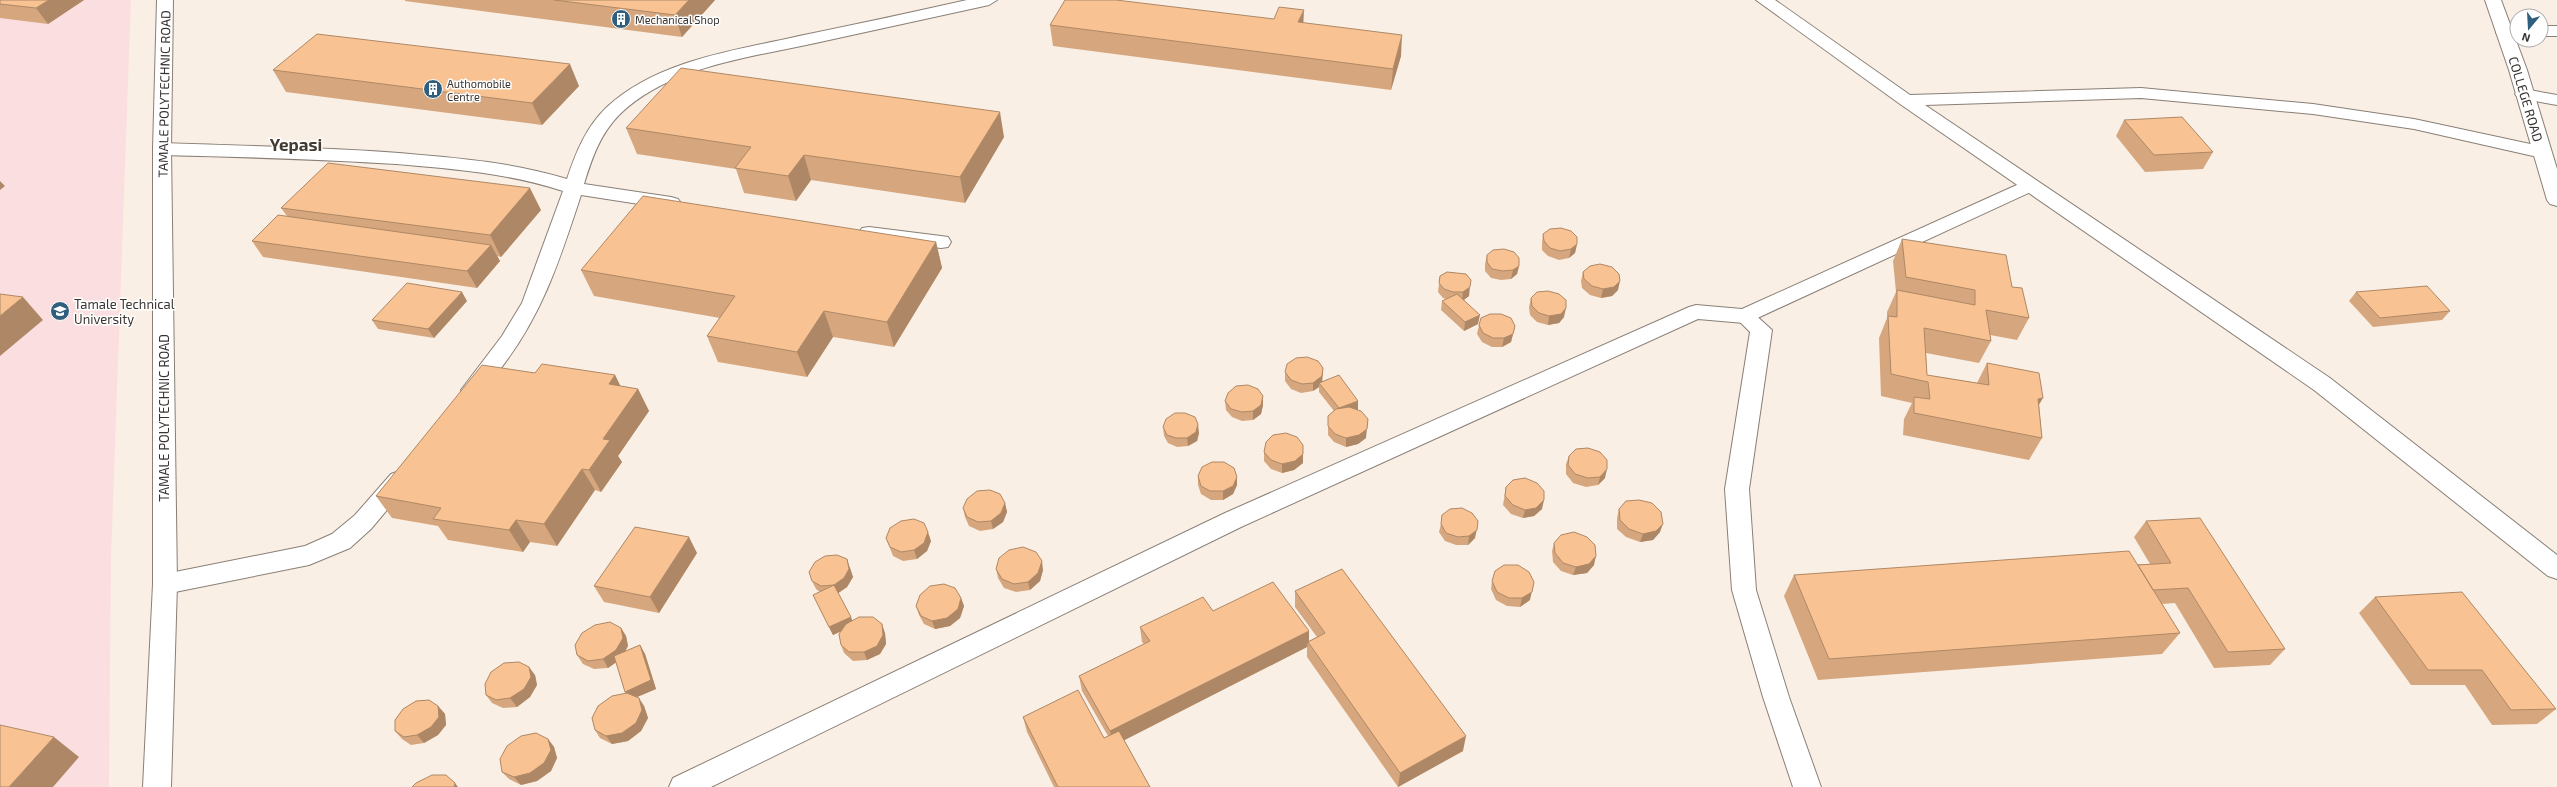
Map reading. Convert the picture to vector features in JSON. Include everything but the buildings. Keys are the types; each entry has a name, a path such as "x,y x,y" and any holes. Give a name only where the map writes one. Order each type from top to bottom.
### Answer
{"street":[{"name":"TAMALE POLYTECHNIC ROAD","path":"157,787 165,584 162,149 165,0"},
{"path":"461,404 506,348 538,291 574,188 586,147 602,122 628,100 655,82 681,70 720,59 988,0"},
{"path":"1764,0 1906,100 2322,384 2557,569"},
{"name":"COLLEGE ROAD","path":"2492,0 2509,30"},
{"name":"COLLEGE ROAD","path":"2514,48 2524,94 2557,200"},
{"path":"1906,100 2141,93 2313,109 2414,124 2542,152"},
{"path":"2524,94 2557,100"},
{"path":"162,149 417,159 479,165 529,174 574,188 691,206"},
{"path":"683,787 1233,520 1696,312 1744,316 2030,185"},
{"path":"848,231 941,242"},
{"path":"1744,316 1762,330 1737,489 1744,590 1776,697 1807,787"},
{"path":"165,584 309,555 341,541 363,522 411,465"}],"shaded area":[{"name":"Tamale Technical University","path":"0,0 131,0 111,559 109,787 0,787"}],"place":[{"name":"Mechanical Shop","path":"621,19"},
{"name":"Authomobile Centre","path":"433,89"},
{"name":"Tamale Technical University","path":"60,311"}],"district":[{"name":"Yepasi","path":"296,144"}]}
